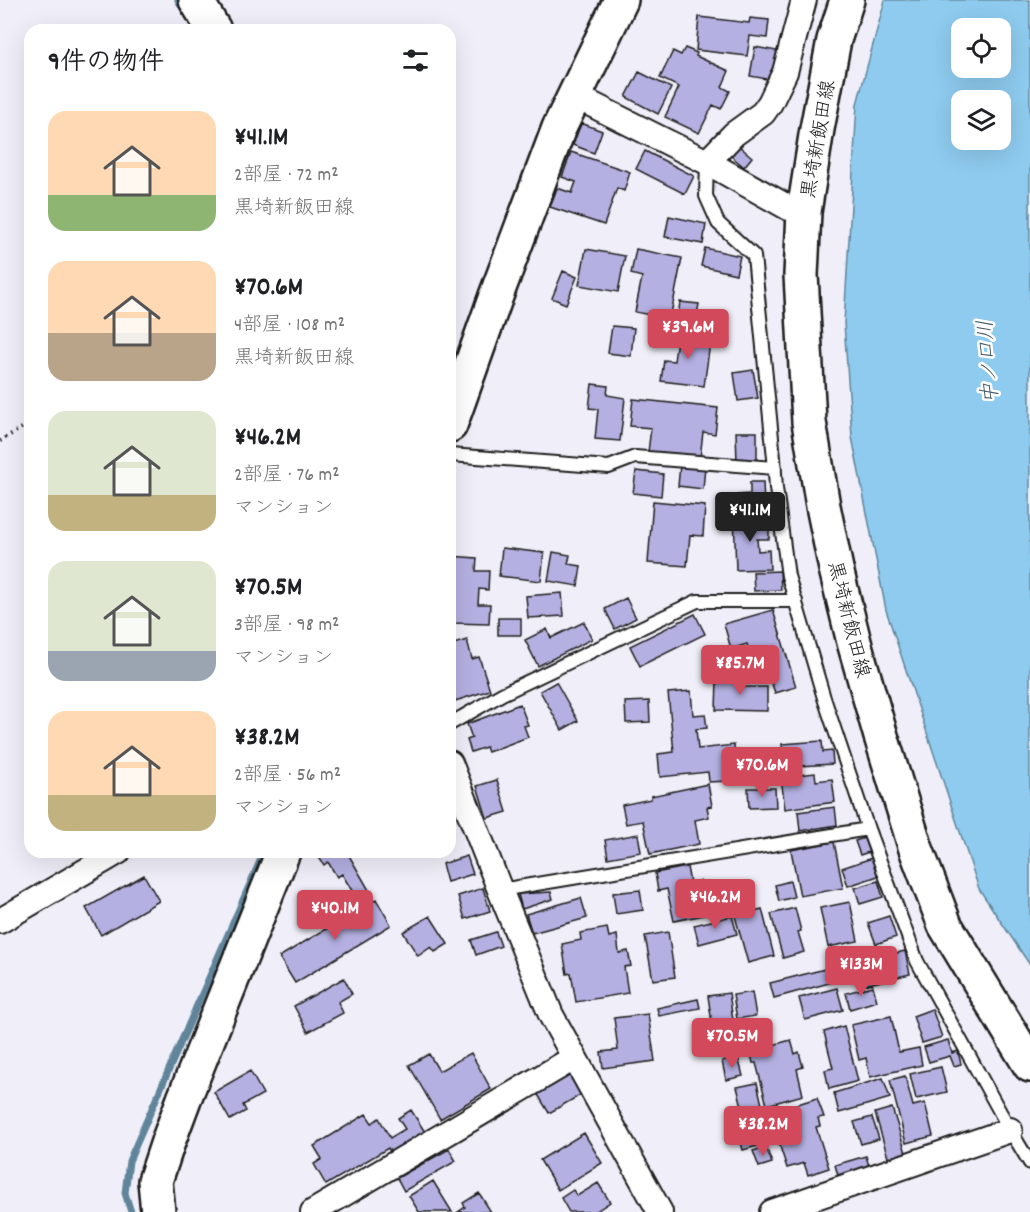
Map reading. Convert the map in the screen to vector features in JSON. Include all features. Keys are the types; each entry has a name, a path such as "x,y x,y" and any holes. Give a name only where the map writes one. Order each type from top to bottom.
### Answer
{"main road":[{"path":"196,0 210,24"},
{"path":"456,406 555,139 621,0"},
{"name":"黒埼新飯田線","path":"847,0 834,40 819,118 804,212 801,275 809,422 827,527 854,642 916,849 945,925 1030,1065"},
{"path":"158,1212 155,1181 168,1142 281,858"}],"street":[{"path":"707,162 734,134 763,113 770,103 785,72 804,0"},
{"path":"575,96 707,162 789,208 804,212"},
{"path":"456,778 551,1015 660,1212"},
{"path":"0,921 108,858"},
{"path":"313,1212 574,1058"},
{"path":"772,1212 1010,1130"}],"lane":[{"path":"707,162 706,196 718,223 754,256 776,488 788,576 824,698 868,829 917,962 1030,1163"},
{"path":"456,455 609,467 635,457 775,468"},
{"path":"456,721 502,694 697,601 796,601"},
{"path":"500,890 868,829"}],"path":[{"path":"0,441 24,427"}],"water":[{"name":"中ノ口川","path":"885,0 1030,0 1030,965 979,889 886,610 852,437 844,323 857,104"}],"building":[{"path":"699,17 749,23 750,18 769,20 767,38 750,36 747,56 696,50"},
{"path":"755,47 777,51 772,80 750,76"},
{"path":"685,48 697,53 696,56 729,71 722,87 730,91 721,109 713,105 699,133 665,117 679,87 660,78 673,51 681,55"},
{"path":"639,72 671,88 658,114 626,97"},
{"path":"581,123 602,131 594,153 573,145"},
{"path":"739,146 752,157 744,167 731,156"},
{"path":"645,151 694,176 685,194 636,169"},
{"path":"571,152 630,172 624,191 617,188 604,225 550,207 557,188 572,193 576,182 562,177"},
{"path":"669,216 706,224 703,244 665,237"},
{"path":"705,248 740,256 736,274 701,266"},
{"path":"586,249 625,256 618,292 579,285"},
{"path":"636,249 682,258 670,319 635,312 642,277 631,274"},
{"path":"563,271 577,277 566,304 552,298"},
{"path":"680,302 699,304 696,320 678,317"},
{"path":"612,326 634,328 631,356 608,353"},
{"path":"678,332 711,336 704,386 661,381 664,360 674,361"},
{"path":"753,370 758,398 738,401 734,373"},
{"path":"592,384 608,386 607,395 625,398 620,441 595,439 598,409 589,408"},
{"path":"633,399 718,408 715,434 703,432 700,458 648,452 651,428 630,426"},
{"path":"736,432 757,432 757,463 737,463"},
{"path":"680,465 705,467 703,489 678,486"},
{"path":"636,471 663,474 661,496 633,493"},
{"path":"750,482 763,482 764,507 737,507 737,495 750,494"},
{"path":"653,501 705,506 703,536 690,535 687,566 648,563"},
{"path":"757,513 757,525 769,525 769,539 757,539 758,551 769,550 770,569 736,570 734,514"},
{"path":"502,548 544,553 541,581 499,576"},
{"path":"553,552 570,555 568,564 581,566 578,586 548,581"},
{"path":"456,556 477,558 476,571 489,571 488,590 479,589 478,604 490,604 489,624 456,623"},
{"path":"780,571 781,590 754,591 753,572"},
{"path":"562,593 564,616 528,618 526,596"},
{"path":"626,598 636,618 615,629 605,609"},
{"path":"773,610 796,687 775,693 770,678 758,682 747,644 731,649 724,624"},
{"path":"695,614 705,634 640,666 630,646"},
{"path":"498,618 521,618 521,635 498,635"},
{"path":"584,622 592,639 538,666 525,640 547,629 551,638"},
{"path":"467,640 472,659 479,657 490,690 456,701 456,643"},
{"path":"718,646 722,661 729,659 732,668 714,673 707,650"},
{"path":"717,679 743,679 743,687 767,687 767,711 716,710"},
{"path":"556,682 578,721 562,730 540,691"},
{"path":"691,691 693,715 705,714 707,728 696,729 698,749 734,745 736,771 726,771 727,781 709,782 708,772 660,777 658,754 674,752 668,693"},
{"path":"649,701 650,722 626,723 625,702"},
{"path":"520,704 528,725 524,726 528,737 488,752 486,747 471,752 467,740 472,738 467,724"},
{"path":"822,741 823,752 832,751 833,764 783,767 782,744"},
{"path":"815,773 816,781 832,779 835,802 785,809 781,777"},
{"path":"497,780 507,812 487,818 477,786"},
{"path":"708,784 712,806 707,807 709,817 695,820 699,844 650,854 643,821 626,824 622,805 651,799 651,796"},
{"path":"748,788 775,788 776,807 749,808"},
{"path":"835,807 837,825 800,831 798,812"},
{"path":"638,834 641,852 608,858 605,840"},
{"path":"864,838 869,852 860,855 855,841"},
{"path":"834,842 843,888 800,896 791,850"},
{"path":"467,856 473,874 447,882 442,864"},
{"path":"319,858 350,858 373,897 360,904 342,874 337,877 328,862 324,865"},
{"path":"872,858 878,876 848,886 842,868"},
{"path":"687,867 690,883 700,881 704,897 736,891 739,908 674,921 667,889 658,891 655,873"},
{"path":"144,875 159,901 101,935 86,908"},
{"path":"790,881 794,897 779,901 775,885"},
{"path":"878,881 883,897 860,904 855,888"},
{"path":"483,888 490,911 465,919 458,896"},
{"path":"640,890 643,910 616,914 613,893"},
{"path":"551,892 553,899 522,909 518,894"},
{"path":"581,898 587,918 532,933 526,914"},
{"path":"376,899 391,925 295,983 279,957"},
{"path":"850,902 858,941 828,947 820,908"},
{"path":"795,908 801,931 798,932 804,952 783,958 771,914"},
{"path":"762,909 774,956 748,963 735,916"},
{"path":"430,916 448,944 435,952 431,947 418,956 403,932"},
{"path":"732,916 737,934 699,944 694,925"},
{"path":"889,916 896,937 876,944 868,923"},
{"path":"607,928 609,937 617,935 619,953 628,951 631,966 624,967 628,993 576,1002 571,973 567,974 562,944 581,940 580,933"},
{"path":"496,932 501,946 476,955 471,940"},
{"path":"668,932 675,977 653,980 645,936"},
{"path":"905,951 910,974 865,985 860,962"},
{"path":"829,968 833,982 774,998 770,983"},
{"path":"344,978 352,994 338,1002 343,1013 308,1032 294,1006"},
{"path":"873,986 877,1001 850,1009 846,993"},
{"path":"837,988 843,1010 805,1020 799,998"},
{"path":"752,992 756,1016 737,1019 733,995"},
{"path":"729,993 734,1027 713,1030 708,996"},
{"path":"698,999 700,1008 659,1016 657,1008"},
{"path":"932,1009 942,1037 922,1043 913,1016"},
{"path":"648,1014 655,1061 603,1068 601,1052 618,1050 614,1018"},
{"path":"891,1016 899,1052 919,1048 922,1065 870,1077 866,1058 859,1060 851,1025"},
{"path":"844,1026 858,1081 829,1089 825,1070 833,1068 824,1032"},
{"path":"791,1040 795,1054 799,1052 803,1067 797,1069 803,1095 767,1105 756,1063 753,1063 750,1051"},
{"path":"948,1040 952,1053 958,1051 961,1064 954,1066 950,1056 929,1062 924,1047"},
{"path":"471,1053 491,1089 440,1119 409,1065 429,1054 439,1071"},
{"path":"738,1057 743,1076 726,1080 722,1061"},
{"path":"941,1067 947,1092 916,1099 910,1074"},
{"path":"250,1071 263,1094 243,1105 246,1111 230,1120 214,1092"},
{"path":"570,1074 582,1094 549,1113 537,1093"},
{"path":"905,1076 913,1106 925,1103 933,1136 906,1143 890,1080"},
{"path":"883,1078 890,1098 839,1113 834,1093"},
{"path":"757,1083 763,1109 744,1114 737,1087"},
{"path":"817,1098 824,1117 818,1118 820,1126 816,1127 829,1168 808,1175 804,1163 787,1168 769,1113"},
{"path":"892,1108 907,1156 889,1161 875,1113"},
{"path":"411,1110 425,1132 391,1153 388,1148 326,1185 314,1164 322,1159 314,1146 366,1114 372,1123 379,1118 390,1138 405,1129 398,1118"},
{"path":"872,1117 879,1139 861,1144 854,1122"},
{"path":"762,1121 768,1143 743,1150 737,1127"},
{"path":"584,1133 602,1163 558,1190 540,1160"},
{"path":"766,1147 772,1163 759,1167 753,1151"},
{"path":"449,1149 456,1161 404,1191 397,1178"},
{"path":"866,1156 869,1166 838,1175 835,1165"},
{"path":"433,1181 452,1212 419,1212 409,1196"},
{"path":"598,1183 610,1202 595,1212 569,1212 561,1198 573,1190 577,1196"},
{"path":"479,1193 491,1212 458,1212 465,1207 463,1203"}],"waterway":[{"path":"178,0 185,12"},
{"path":"131,1212 125,1193 129,1161 261,858"}]}
